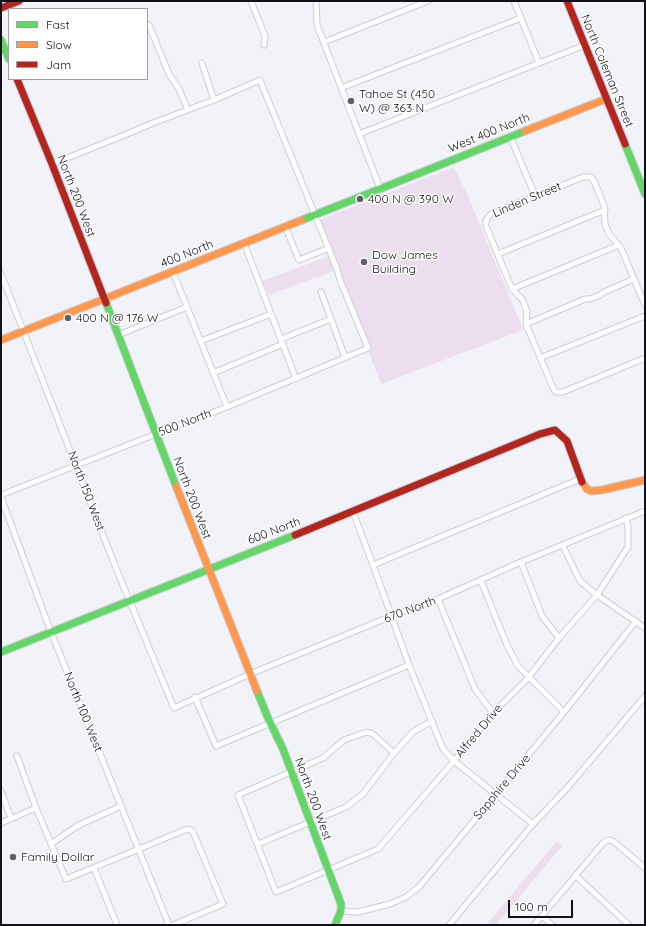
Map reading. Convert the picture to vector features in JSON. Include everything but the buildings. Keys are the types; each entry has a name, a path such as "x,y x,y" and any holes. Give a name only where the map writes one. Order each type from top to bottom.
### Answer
{"street":[{"path":"1,8 19,1"},
{"path":"251,1 265,36 264,45"},
{"path":"316,1 317,25 380,188"},
{"path":"324,42 428,1"},
{"path":"514,1 539,63"},
{"name":"North Coleman Street","path":"567,1 645,194"},
{"path":"341,88 521,18"},
{"path":"148,26 169,74 179,89 188,110"},
{"path":"1,40 8,58"},
{"path":"359,134 585,45"},
{"path":"202,63 214,100"},
{"name":"North 200 West","path":"17,80 52,164 208,569 250,674 283,749 341,904 341,911"},
{"path":"52,164 214,100 260,80 329,248 299,260 285,226"},
{"name":"West 400 North","path":"380,188 606,99"},
{"path":"510,136 535,196"},
{"name":"Linden Street","path":"605,210 595,183 591,177 583,177 487,217 486,226 512,289 522,299 527,311 526,324 552,387 556,392 563,392 645,358"},
{"name":"400 North","path":"1,340 104,300 380,188"},
{"path":"498,254 605,210 605,224 607,229 621,248 645,305"},
{"path":"244,243 296,379"},
{"path":"512,289 619,245"},
{"name":"500 North","path":"1,496 227,407 368,348 340,280 339,273 329,248"},
{"path":"173,272 227,407"},
{"name":"North 150 West","path":"1,274 130,601 174,708"},
{"path":"526,324 586,299 600,295 634,279"},
{"path":"321,292 345,357"},
{"path":"118,335 187,307"},
{"path":"201,341 271,314"},
{"path":"540,358 645,316"},
{"path":"213,373 331,319"},
{"name":"600 North","path":"1,652 353,512 540,434 555,430 567,440 580,478"},
{"path":"373,565 580,478 587,489 591,491 602,490 645,480"},
{"name":"North 100 West","path":"1,496 51,632 169,925"},
{"name":"670 North","path":"174,708 250,674 392,616 438,599 521,562 645,511"},
{"path":"353,512 409,665 443,749 454,761 533,824"},
{"name":"Alfred Drive","path":"258,844 276,892 378,848 454,761 493,713 528,678 559,638 597,595 628,547 628,527 626,518"},
{"path":"563,546 580,581 597,595 645,628"},
{"path":"521,562 542,616 559,638"},
{"path":"481,581 507,645 518,666 528,678 564,712"},
{"path":"438,599 475,689 493,713"},
{"name":"Sapphire Drive","path":"341,911 358,912 374,909 406,897 419,887 564,712 636,621"},
{"path":"195,698 216,746 270,722 409,665"},
{"path":"450,925 533,824 566,790 645,696"},
{"path":"394,753 373,734 367,732 344,740 323,758 238,795 258,844 346,807 363,794 394,753 413,732 432,721"},
{"path":"17,756 36,808 66,879 185,830 189,829 193,832 223,904 173,925"},
{"path":"1,791 12,818"},
{"path":"51,844 77,826 121,806"},
{"path":"1,823 36,808"},
{"path":"534,925 603,842 608,840 613,841 645,868"},
{"path":"94,868 117,925"},
{"path":"576,876 629,925"},
{"path":"335,925 341,911"},
{"path":"542,916 552,925"}],"shaded area":[{"path":"454,167 469,198 523,330 381,384 337,269 318,278 317,277 269,295 262,281 332,255 319,220"},
{"path":"556,842 562,846 496,925 486,925"}],"traffic: fast":[{"path":"1,40 8,57"},
{"path":"302,220 525,131"},
{"path":"625,144 645,194"},
{"path":"106,303 176,486"},
{"path":"1,652 295,535"},
{"path":"257,691 283,749 341,904 341,911 335,925"}],"traffic: slow":[{"path":"525,131 606,99"},
{"path":"1,340 302,220"},
{"path":"582,482 587,489 591,491 602,490 645,480"},
{"path":"176,486 257,691"}],"traffic: jam":[{"path":"1,8 19,1"},
{"path":"567,1 625,144"},
{"path":"17,80 106,303"},
{"path":"295,535 540,434 555,430 567,441 582,482"}],"place":[{"name":"Tahoe St (450 W) @ 363 N","path":"351,101"},
{"name":"400 N @ 390 W","path":"360,199"},
{"name":"Dow James Building","path":"364,262"},
{"name":"400 N @ 176 W","path":"68,318"},
{"name":"Family Dollar","path":"13,857"}]}
